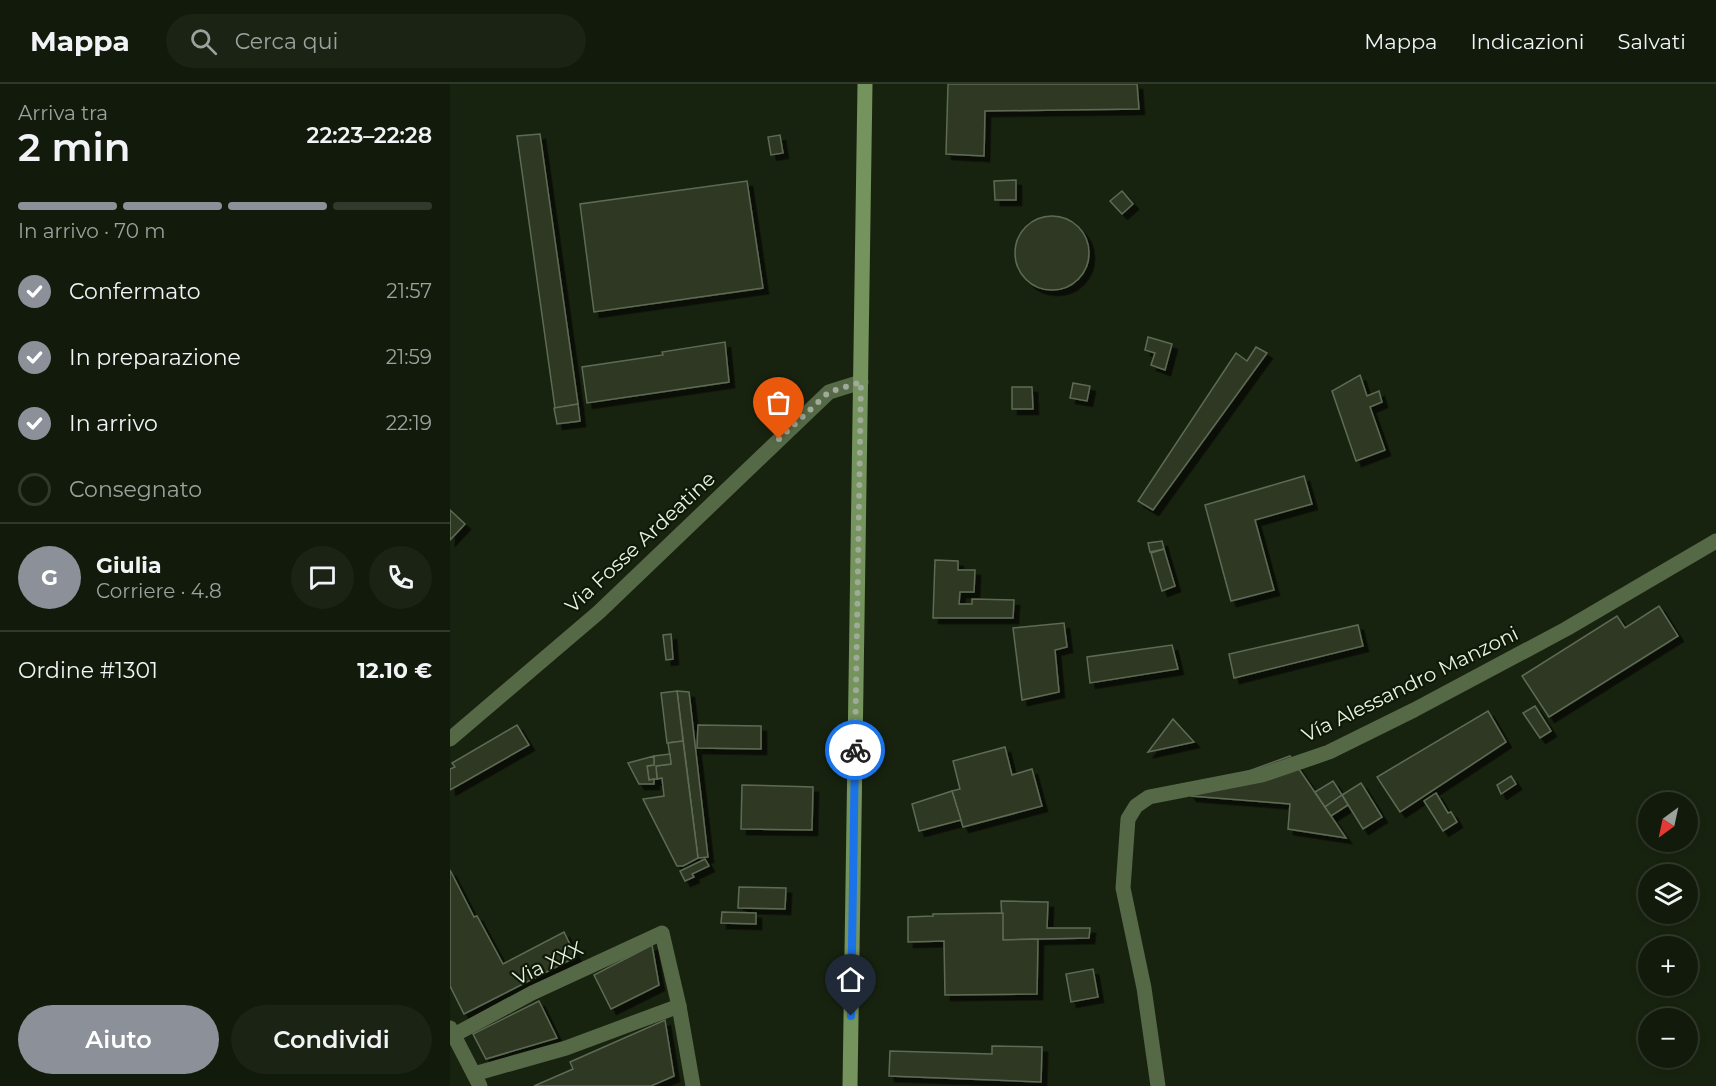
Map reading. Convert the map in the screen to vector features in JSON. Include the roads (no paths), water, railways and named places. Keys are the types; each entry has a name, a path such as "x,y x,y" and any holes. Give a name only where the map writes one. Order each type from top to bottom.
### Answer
{"main road":[{"path":"850,1086 865,84"}],"street":[{"name":"Via Fosse Ardeatine","path":"450,739 599,612 829,392 861,382"},
{"name":"Vía Alessandro Manzoni","path":"1158,1086 1144,988 1123,888 1128,819 1136,806 1149,797 1262,775 1329,752 1566,629 1716,541"},
{"name":"Via XXX","path":"452,1031 662,933 679,1006"},
{"path":"452,1031 477,1080 679,1006 693,1086"}]}
